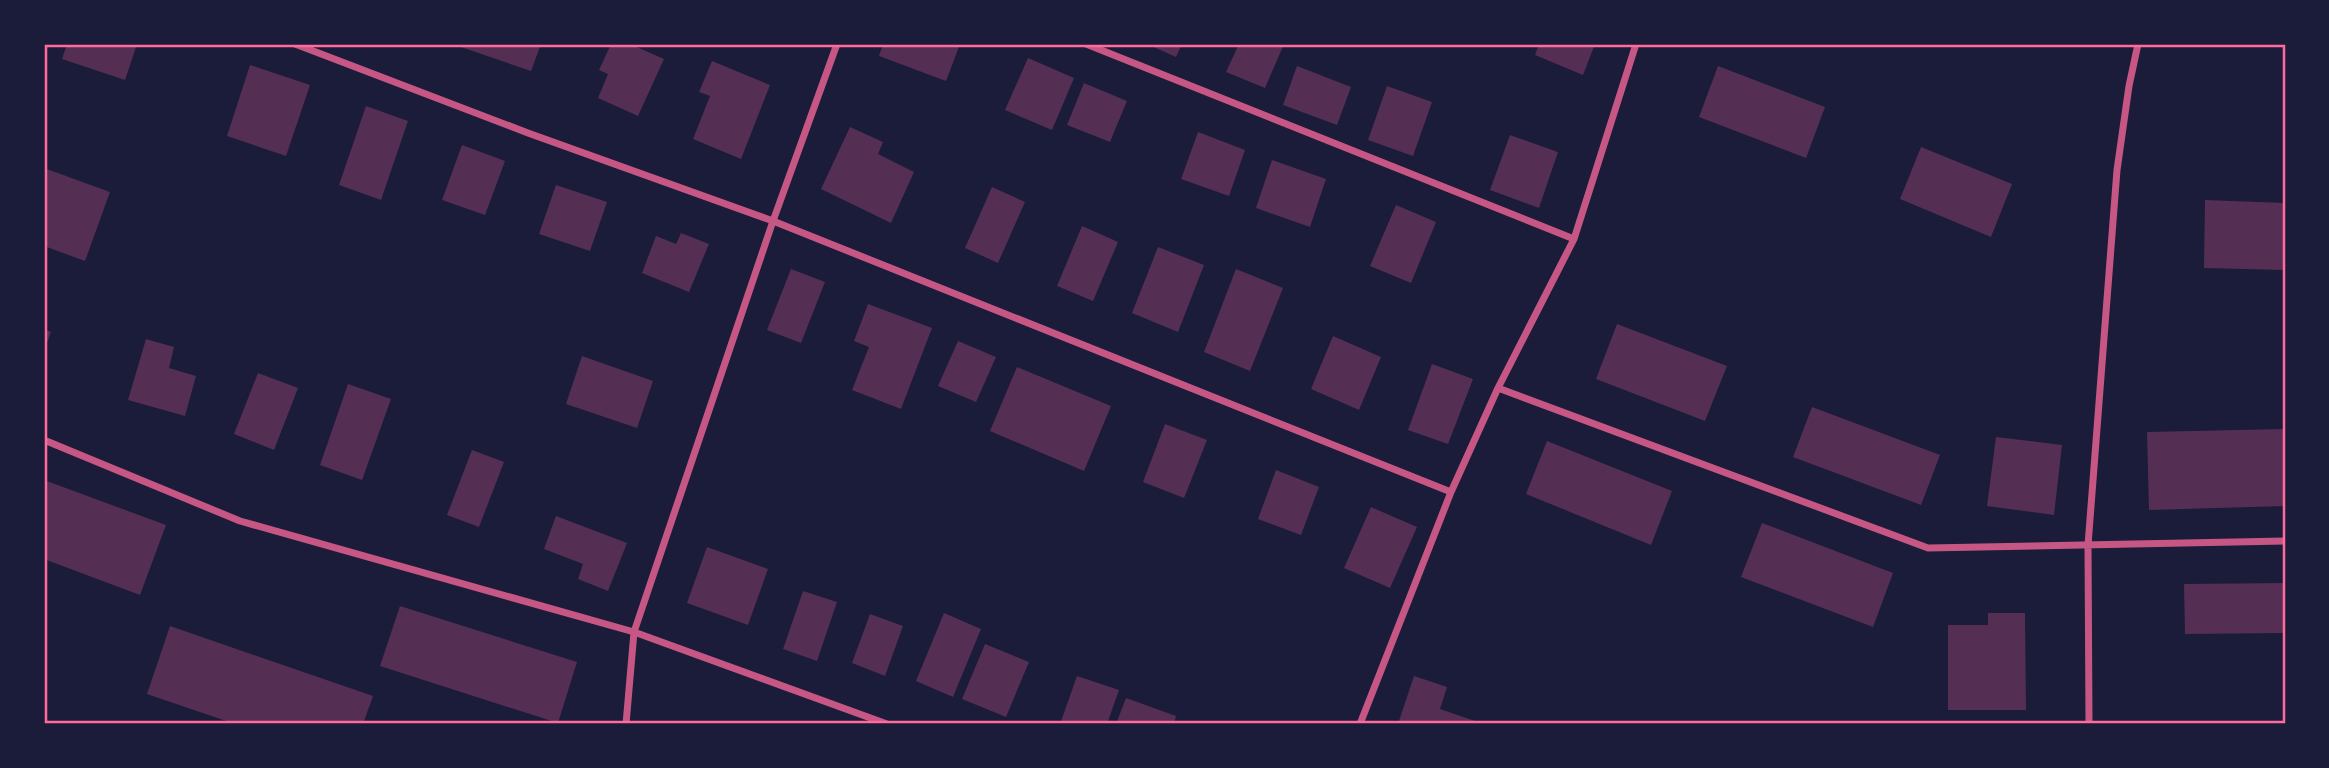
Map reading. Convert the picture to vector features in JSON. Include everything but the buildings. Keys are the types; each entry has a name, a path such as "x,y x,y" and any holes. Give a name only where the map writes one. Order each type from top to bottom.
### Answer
{"street":[{"path":"295,44 528,133 773,220 1451,492"},
{"path":"626,724 634,632 773,220 837,44"},
{"path":"1086,44 1574,239"},
{"path":"1360,724 1451,492 1498,388 1574,239 1636,44"},
{"path":"2089,724 2088,545 2118,170 2129,86 2138,44"},
{"path":"1498,388 1928,548 2285,541"},
{"path":"44,440 240,521 634,632 887,724"}]}
